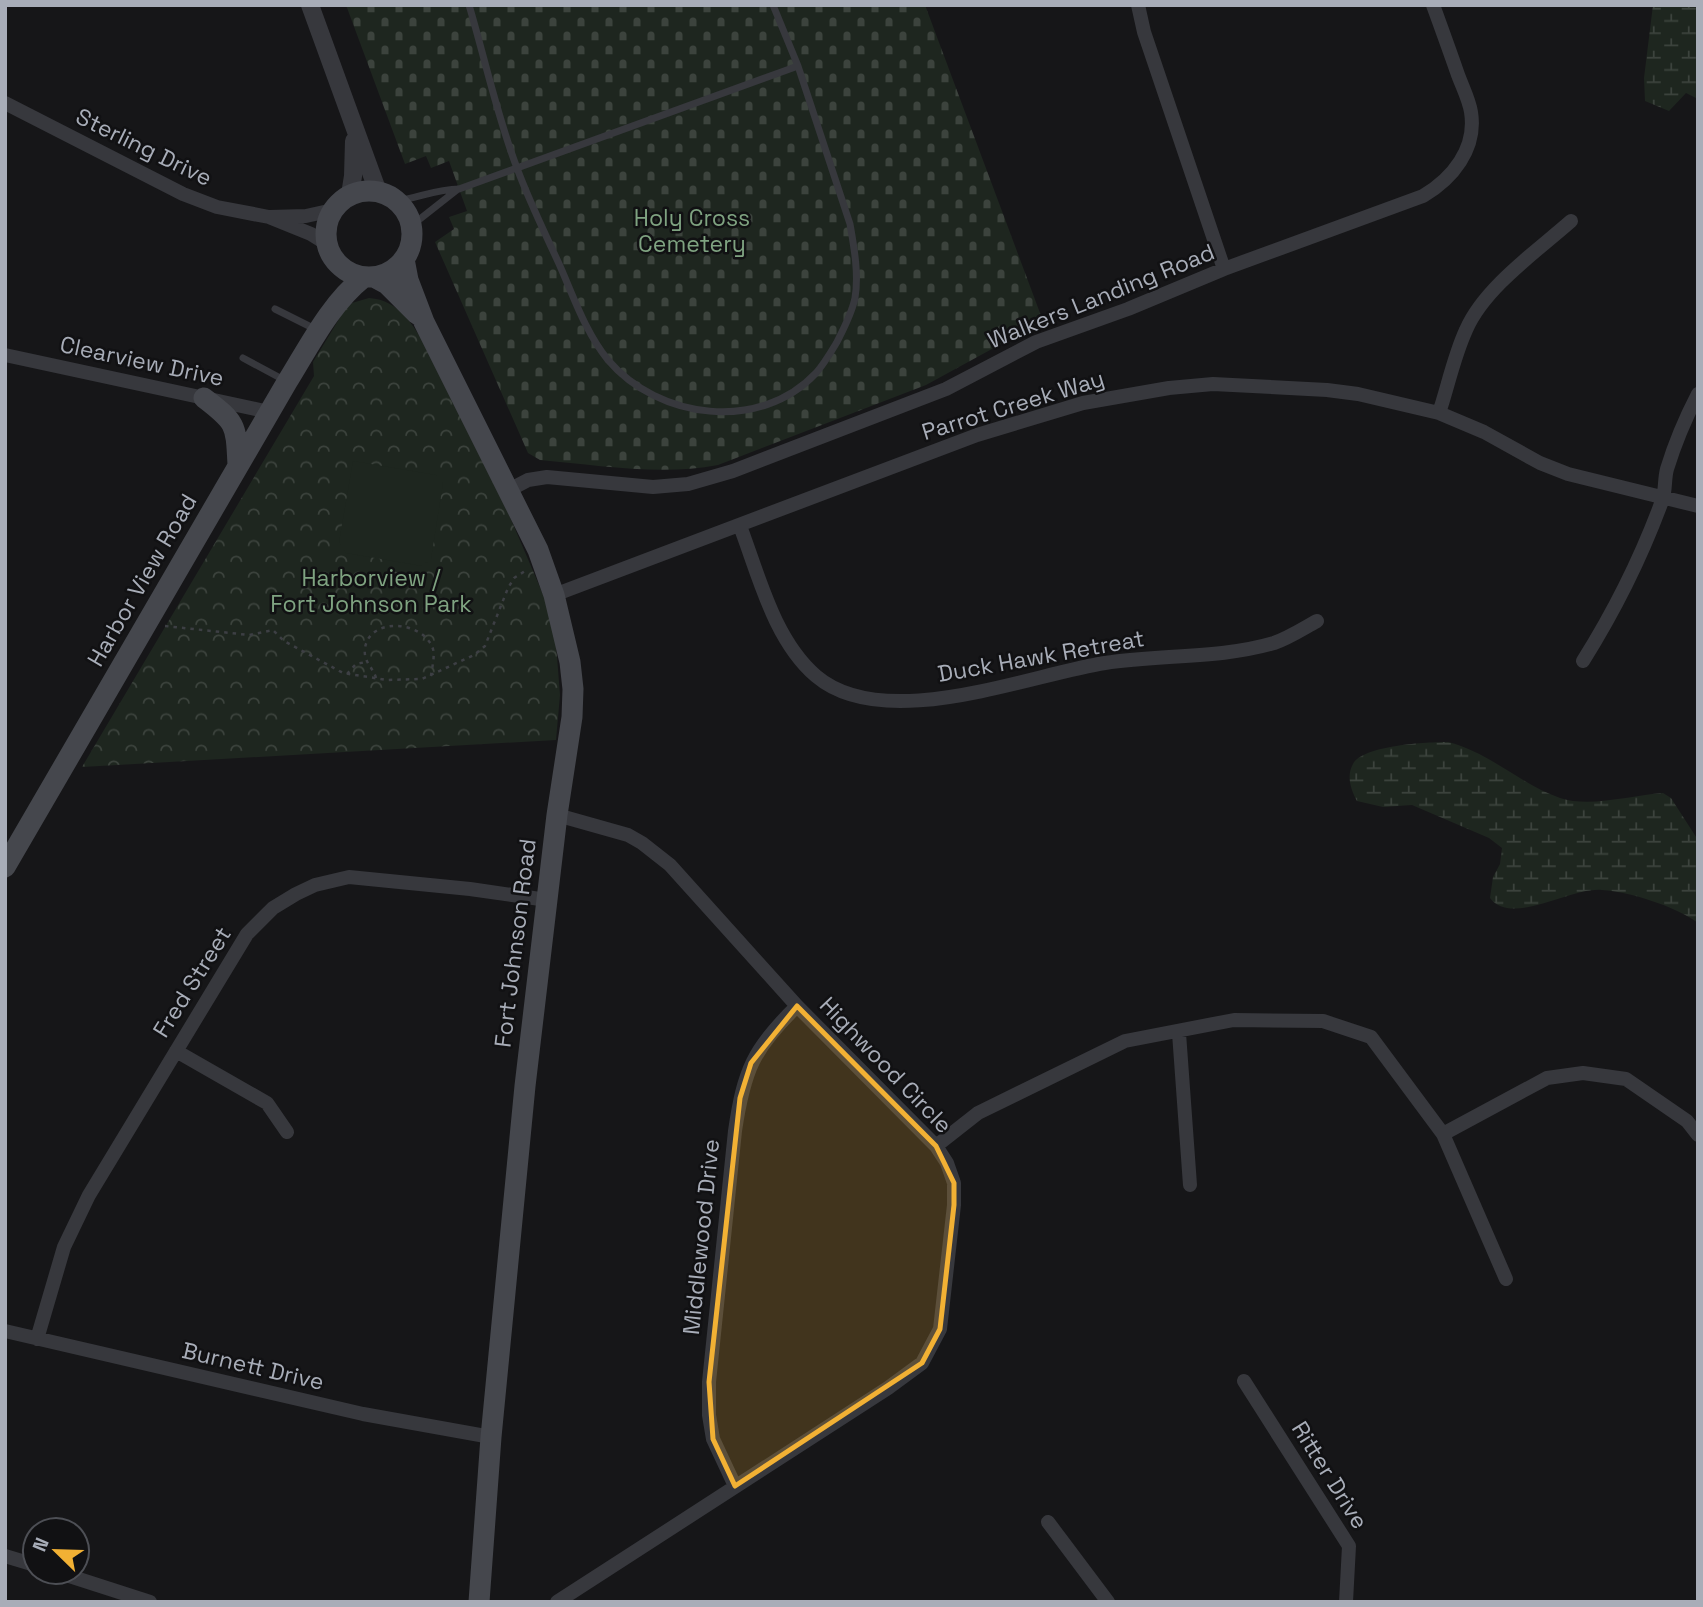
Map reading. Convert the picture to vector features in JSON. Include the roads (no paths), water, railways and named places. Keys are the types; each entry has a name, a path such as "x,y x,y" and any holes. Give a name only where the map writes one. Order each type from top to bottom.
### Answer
{"main road":[{"path":"364,191 387,196 409,216 412,237 404,259 396,268 369,277 352,274 341,267 330,251 328,221 333,210 350,195 364,191"},
{"name":"Harbor View Road","path":"322,325 335,285 330,251"},
{"name":"Fort Johnson Road","path":"404,259 408,280 424,322 509,490 542,563 554,595 570,662 573,688 572,717 557,816 525,1086 491,1437 479,1602"},
{"name":"Harbor View Road","path":"5,867 322,325 351,288 369,277"},
{"name":"Fort Johnson Road","path":"369,277 387,284 424,322"},
{"path":"204,398 229,417 236,432 238,465"}],"street":[{"path":"310,5 352,120 387,196"},
{"path":"1138,5 1144,32 1224,269"},
{"name":"Walkers Landing Road","path":"509,490 528,480 547,477 653,486 688,484 733,471 946,388 1036,342 1423,196 1437,187 1454,170 1467,149 1470,135 1471,112 1433,5"},
{"name":"Sterling Drive","path":"5,103 183,194 217,208 269,217 306,216 333,210"},
{"path":"350,195 355,161 352,120"},
{"name":"Sterling Drive","path":"269,217 311,234 330,251"},
{"path":"1439,413 1466,330 1477,311 1505,279 1571,221"},
{"name":"Clearview Drive","path":"5,355 269,412"},
{"name":"Parrot Creek Way","path":"554,595 977,435 1083,403 1169,388 1213,384 1327,390 1358,394 1439,413 1568,474 1698,506"},
{"path":"1583,661 1614,612 1634,572 1664,497 1666,473 1683,422 1698,394"},
{"name":"Duck Hawk Retreat","path":"740,526 786,640 817,677 840,691 888,701 950,699 1103,663 1223,652 1276,642 1317,621"},
{"name":"Highwood Circle","path":"556,1602 888,1388 922,1363 940,1329 954,1205 954,1184 947,1163 936,1146 797,1006 670,865 628,835 557,816"},
{"name":"Fred Street","path":"37,1339 60,1258 89,1195 247,934 273,908 315,885 349,877 548,900"},
{"name":"Middlewood Drive","path":"735,1486 713,1439 709,1415 709,1382 737,1120 745,1075 759,1048 797,1006"},
{"path":"936,1146 978,1113 1125,1041 1234,1020 1323,1021 1371,1037 1443,1134 1506,1279"},
{"path":"1179,1032 1190,1185"},
{"path":"176,1051 267,1103 287,1132"},
{"path":"1443,1134 1546,1078 1583,1073 1626,1079 1686,1121 1698,1135"},
{"name":"Burnett Drive","path":"5,1331 363,1414 491,1437"},
{"name":"Ritter Drive","path":"1244,1381 1349,1546 1346,1602"},
{"path":"1048,1522 1108,1602"},
{"path":"91,1583 150,1602"}],"lane":[{"path":"469,5 517,168 594,340 625,378 648,394 696,411 719,412 753,408 777,399 817,373 845,326 855,298 855,250 850,224 798,66 773,5"},
{"path":"411,226 459,189 798,66"},
{"path":"387,196 416,198 440,189 459,189"},
{"path":"275,309 322,325"},
{"path":"243,358 287,382"}],"park label":[{"name":"Holy Cross Cemetery","path":"692,231"},
{"name":"Harborview / Fort Johnson Park","path":"371,591"}]}
